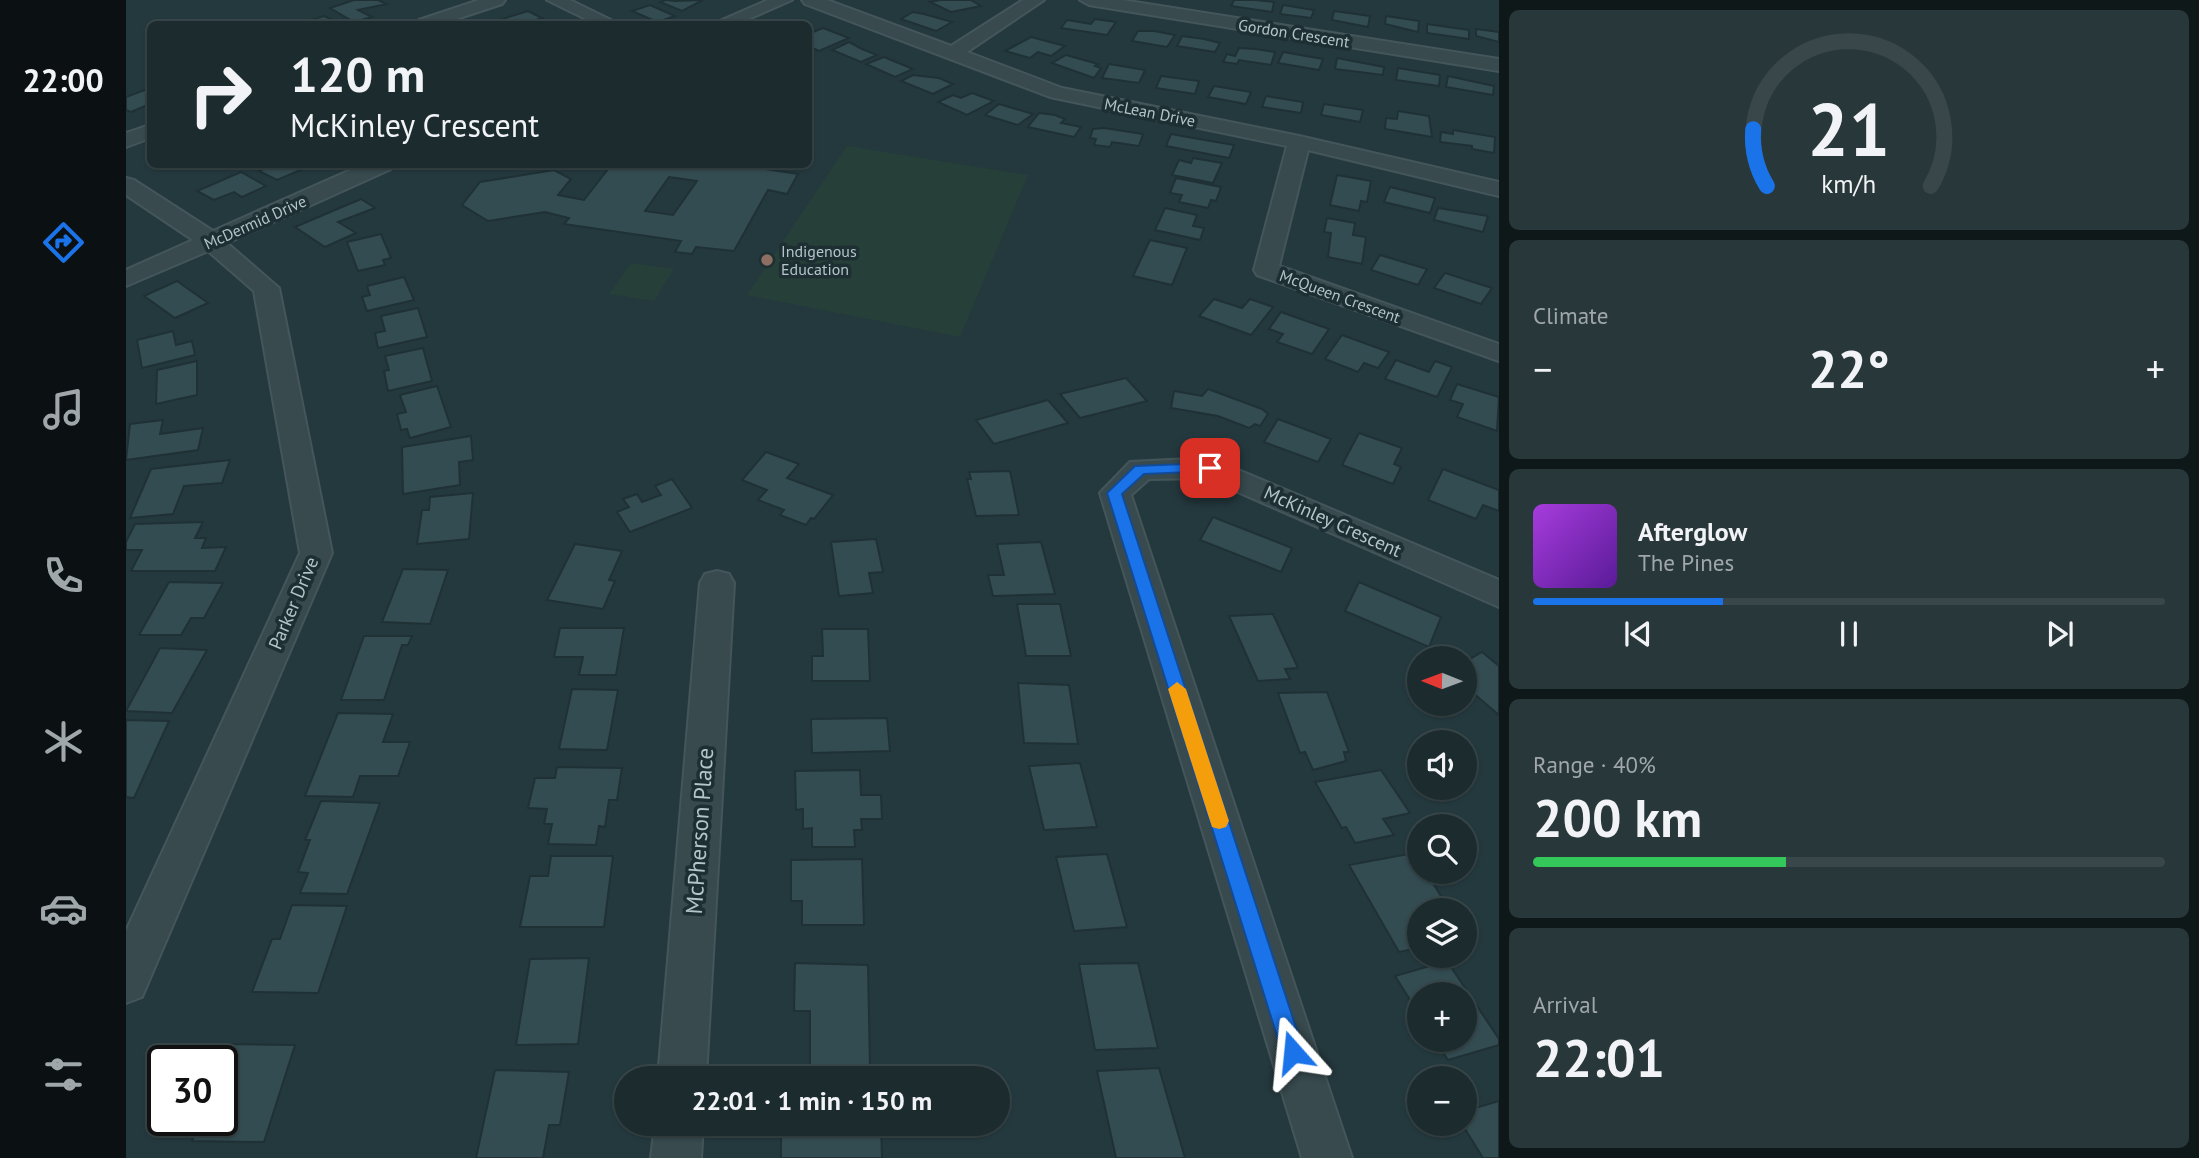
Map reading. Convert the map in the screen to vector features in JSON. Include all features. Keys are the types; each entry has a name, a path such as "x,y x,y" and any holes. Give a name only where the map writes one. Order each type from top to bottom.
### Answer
{"street":[{"path":"434,21 496,0"},
{"path":"556,0 603,21"},
{"path":"730,21 783,0"},
{"name":"McLean Drive","path":"811,0 1057,93 1299,142 1499,189"},
{"path":"952,54 1035,0"},
{"name":"Gordon Crescent","path":"1089,0 1499,65"},
{"path":"126,141 147,132"},
{"name":"McQueen Crescent","path":"1299,142 1266,270 1499,353"},
{"name":"McDermid Drive","path":"126,279 374,168"},
{"name":"Parker Drive","path":"126,185 211,241 266,288 316,553 126,981"},
{"name":"McKinley Crescent","path":"1327,1158 1115,493 1140,469 1210,468 1499,594"},
{"name":"McPherson Place","path":"683,1066 716,583"},
{"path":"676,1158 678,1136"}],"green space":[{"path":"847,146 1028,175 960,337 747,295"},
{"path":"631,263 674,269 654,301 609,294"}],"building":[{"path":"354,0 378,0 387,4 358,10 372,17 358,21 352,21 330,8"},
{"path":"703,0 682,11 660,2"},
{"path":"971,0 981,6 951,12 930,2"},
{"path":"1234,0 1274,2 1272,12 1231,6"},
{"path":"650,5 675,16 655,21 632,11"},
{"path":"1283,5 1314,10 1311,18 1280,14"},
{"path":"528,11 542,18 532,21 496,21"},
{"path":"1334,11 1370,16 1368,27 1332,20"},
{"path":"913,12 952,22 936,31 901,19"},
{"path":"324,16 335,21 307,21"},
{"path":"1386,16 1419,21 1418,32 1385,24"},
{"path":"1095,19 1116,22 1107,35 1061,28 1067,20 1091,24"},
{"path":"1427,24 1469,30 1469,39 1427,33"},
{"path":"823,28 849,38 819,51 812,48 812,32"},
{"path":"1476,29 1499,32 1499,42 1476,36"},
{"path":"1138,31 1175,35 1167,47 1132,41"},
{"path":"1182,36 1220,43 1215,52 1177,46"},
{"path":"1031,37 1065,46 1051,56 1038,52 1030,58 1005,51"},
{"path":"849,42 877,55 861,62 832,50"},
{"path":"1239,48 1275,52 1271,65 1239,60 1237,64 1223,62 1227,54 1235,56"},
{"path":"1283,52 1323,59 1319,70 1278,63"},
{"path":"1066,55 1098,64 1095,66 1101,68 1094,78 1052,63"},
{"path":"884,57 913,69 895,77 866,64"},
{"path":"1337,58 1384,67 1383,75 1335,69"},
{"path":"1109,64 1145,70 1139,83 1102,78"},
{"path":"1398,68 1440,75 1439,86 1396,80"},
{"path":"913,75 939,78 953,84 933,94 901,81"},
{"path":"1161,76 1199,81 1195,94 1156,88"},
{"path":"1448,76 1494,86 1493,95 1446,87"},
{"path":"1214,86 1251,92 1246,104 1208,97"},
{"path":"147,89 147,105 131,112 126,110 126,97"},
{"path":"972,93 994,101 967,115 938,102 953,95 961,98"},
{"path":"1266,96 1303,102 1301,113 1262,107"},
{"path":"999,104 1033,114 1018,125 985,115"},
{"path":"1324,104 1363,110 1360,122 1321,115"},
{"path":"1398,111 1429,116 1432,137 1385,129 1386,118 1397,119"},
{"path":"1039,113 1055,115 1065,119 1061,123 1081,127 1074,137 1028,127"},
{"path":"1093,129 1143,134 1139,146 1112,142 1110,147 1094,145 1096,139 1090,138"},
{"path":"1453,130 1495,137 1494,153 1472,149 1472,146 1440,142 1441,132 1453,134"},
{"path":"1171,134 1234,145 1229,158 1166,146"},
{"path":"1193,158 1222,163 1213,183 1172,175 1179,160 1191,163"},
{"path":"265,168 306,168 277,180 259,171"},
{"path":"609,168 760,168 798,174 787,194 768,190 734,251 696,247 692,254 675,252 681,241 564,224 569,218 545,212 488,221 462,205 480,182 554,170 571,179 558,195 584,200","holes":["669,177 697,181 673,215 645,211"]},
{"path":"241,172 266,186 242,197 234,192 214,200 197,191"},
{"path":"1337,175 1371,181 1367,202 1361,201 1359,211 1330,205"},
{"path":"1176,178 1221,187 1216,201 1211,200 1208,208 1179,202 1182,195 1170,193"},
{"path":"1390,187 1435,198 1430,213 1384,202"},
{"path":"361,199 375,208 338,222 356,233 325,247 295,227"},
{"path":"1165,208 1197,215 1193,226 1204,228 1200,240 1155,230"},
{"path":"1438,208 1488,216 1483,232 1434,220"},
{"path":"1327,218 1355,223 1353,235 1366,237 1362,264 1328,257 1331,233 1324,232"},
{"path":"381,234 391,258 383,260 385,265 358,271 347,242"},
{"path":"1150,240 1187,248 1172,285 1133,276"},
{"path":"1380,255 1427,269 1418,285 1371,270"},
{"path":"1445,273 1492,288 1481,304 1434,288"},
{"path":"404,277 414,300 367,311 362,297 370,295 367,286"},
{"path":"177,281 208,303 175,318 144,296"},
{"path":"1214,299 1242,308 1250,299 1273,307 1251,335 1199,316"},
{"path":"418,308 427,337 378,348 375,333 385,331 381,316"},
{"path":"1281,312 1329,329 1312,354 1277,342 1283,334 1269,329"},
{"path":"173,331 176,345 192,341 195,355 142,368 137,340"},
{"path":"1342,335 1389,352 1378,368 1364,363 1358,372 1325,359"},
{"path":"423,348 432,381 388,391 384,371 389,370 385,356"},
{"path":"1396,360 1429,372 1435,361 1452,367 1437,397 1385,379"},
{"path":"197,361 197,395 156,404 157,370"},
{"path":"1126,378 1147,401 1080,418 1060,394"},
{"path":"1457,384 1499,397 1497,431 1457,417 1463,404 1450,400"},
{"path":"437,386 451,427 410,438 407,429 401,430 397,414 406,412 400,395"},
{"path":"1208,389 1262,409 1268,414 1260,426 1255,424 1249,428 1218,416 1171,408 1174,391 1202,396"},
{"path":"1048,400 1068,423 994,444 976,420"},
{"path":"1278,419 1331,439 1318,462 1264,442"},
{"path":"163,420 160,434 203,428 198,450 126,460 130,424"},
{"path":"1359,433 1402,448 1394,464 1401,467 1393,484 1342,465"},
{"path":"471,436 473,460 459,462 460,485 403,494 402,447"},
{"path":"766,452 799,464 787,478 833,495 806,525 780,515 784,510 758,500 767,490 742,480"},
{"path":"230,460 222,483 184,486 173,514 130,518 151,469"},
{"path":"1443,469 1499,490 1499,511 1483,505 1476,519 1428,500"},
{"path":"1010,471 1019,515 976,516 967,479 971,479 969,472"},
{"path":"672,479 692,508 630,532 617,512 629,507 623,499 637,494 642,502 661,495 655,486"},
{"path":"473,493 469,539 417,544 422,510 429,510 430,497"},
{"path":"1213,517 1292,548 1281,572 1200,540"},
{"path":"203,522 195,538 206,538 202,548 226,547 215,571 131,571 142,550 126,550 126,542 135,524"},
{"path":"876,539 883,572 869,573 873,593 839,596 831,542"},
{"path":"1041,542 1055,594 993,596 988,575 1004,575 997,544"},
{"path":"575,544 622,551 609,580 615,581 603,609 547,600"},
{"path":"403,569 448,570 430,624 382,622"},
{"path":"169,582 223,583 204,618 191,618 181,635 139,635"},
{"path":"1359,582 1441,617 1429,646 1427,646 1345,611"},
{"path":"1017,604 1060,604 1071,656 1026,656"},
{"path":"1273,614 1298,668 1285,669 1290,679 1258,681 1229,616"},
{"path":"560,628 624,628 616,675 579,675 583,657 554,657"},
{"path":"822,629 868,629 870,681 812,681 812,656 823,656"},
{"path":"364,636 412,636 408,645 402,645 384,700 341,700"},
{"path":"160,648 207,650 172,713 126,711"},
{"path":"1482,652 1499,666 1499,715 1477,696 1477,655"},
{"path":"1018,683 1069,685 1078,744 1024,743"},
{"path":"572,689 618,690 607,750 559,749"},
{"path":"1327,692 1349,752 1344,752 1346,761 1313,770 1305,752 1300,753 1278,693"},
{"path":"338,713 393,714 383,742 410,742 398,776 360,776 353,797 305,796"},
{"path":"887,718 890,751 812,753 811,719"},
{"path":"126,720 169,721 134,798 126,797"},
{"path":"1080,763 1097,827 1044,830 1029,766"},
{"path":"557,767 622,768 617,800 609,800 605,827 599,826 596,845 548,844 552,824 544,824 547,809 528,808 535,778 555,778"},
{"path":"860,770 861,795 881,795 882,819 861,819 862,830 854,830 855,847 812,847 812,828 803,829 803,809 796,810 795,771"},
{"path":"1381,770 1410,813 1383,819 1394,835 1355,843 1346,827 1342,828 1315,782"},
{"path":"321,801 380,803 347,894 300,893 308,873 298,872 310,840 305,840"},
{"path":"1107,854 1127,927 1074,931 1056,857"},
{"path":"1407,854 1407,884 1434,884 1442,898 1407,898 1407,950 1399,952 1349,865"},
{"path":"551,856 613,856 604,927 520,927 530,876 548,876"},
{"path":"862,859 864,925 802,925 802,901 791,901 791,860"},
{"path":"292,905 347,906 318,993 252,992 272,939 280,939"},
{"path":"589,958 578,1044 516,1045 530,959"},
{"path":"795,963 868,965 870,1066 810,1066 810,1011 794,1011"},
{"path":"1138,963 1158,1048 1095,1050 1079,964"},
{"path":"1423,968 1452,968 1461,982 1407,982 1407,995 1395,976"},
{"path":"1477,1006 1499,1039 1499,1045 1477,1051"},
{"path":"227,1044 295,1045 264,1142 192,1141 194,1136 238,1136 238,1045"},
{"path":"1443,1052 1475,1052 1448,1060"},
{"path":"1159,1068 1185,1158 1116,1158 1097,1071"},
{"path":"495,1070 569,1072 560,1125 549,1125 543,1158 476,1158"},
{"path":"1499,1101 1499,1158 1483,1158 1469,1136 1477,1136 1477,1107"},
{"path":"781,1136 881,1136 882,1158 781,1158"}],"slow traffic":[{"path":"1177,689 1219,821"}],"place":[{"name":"Indigenous Education","path":"767,260"}],"route":[{"path":"1210,468 1140,469 1115,493 1293,1052"}]}
